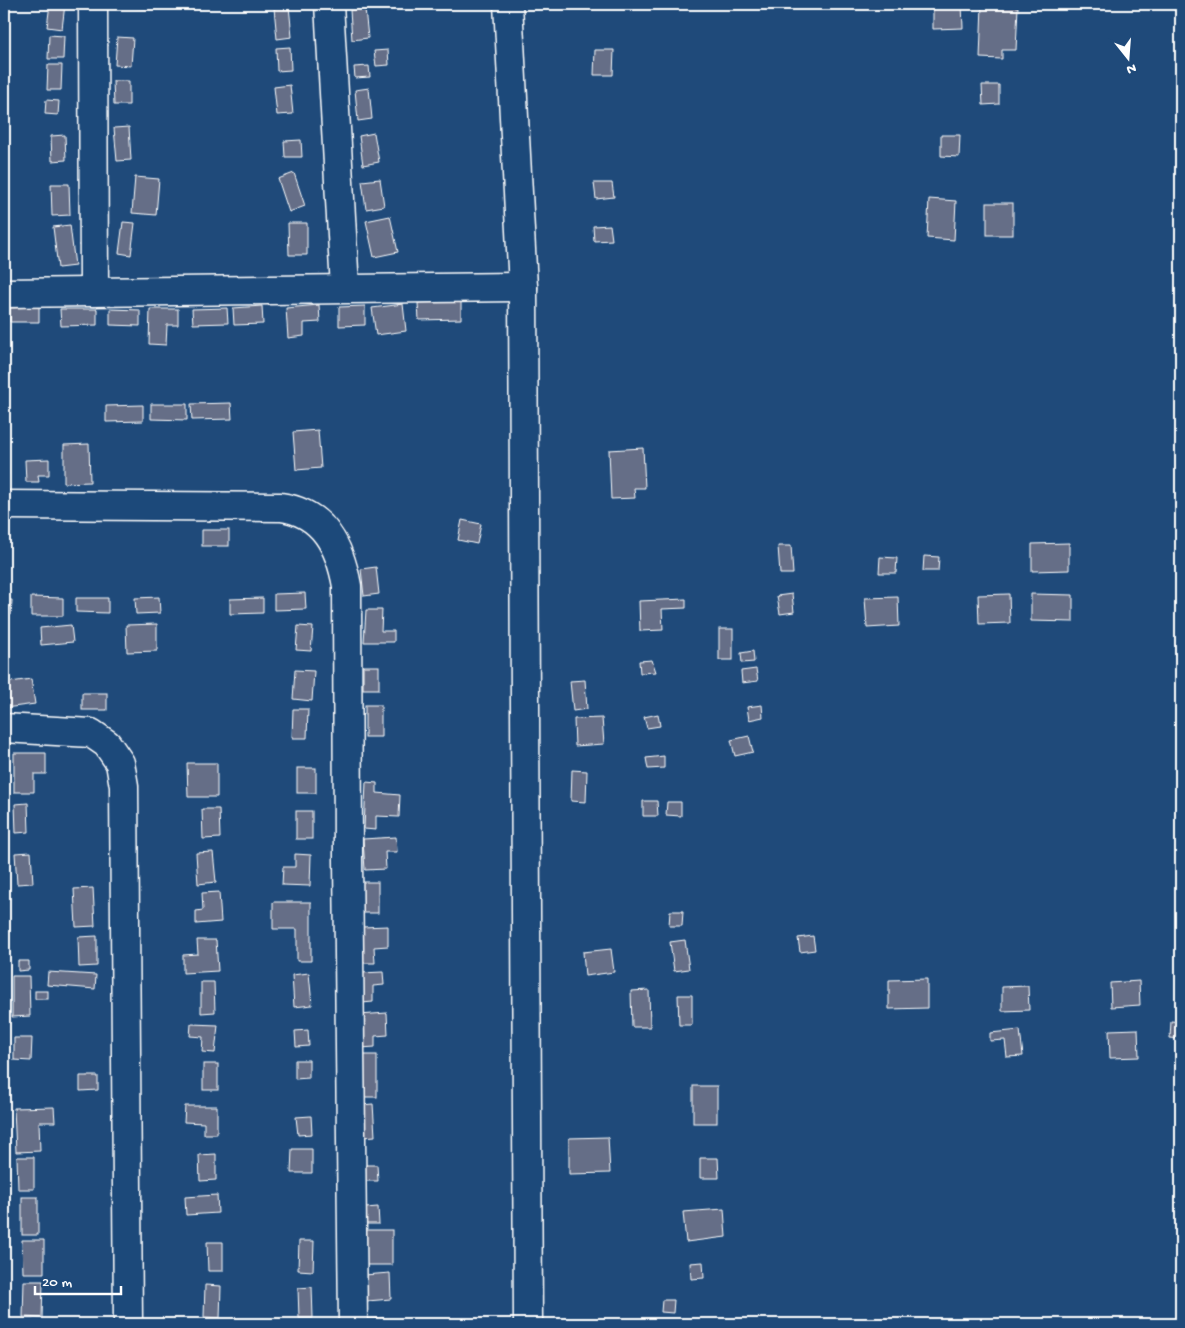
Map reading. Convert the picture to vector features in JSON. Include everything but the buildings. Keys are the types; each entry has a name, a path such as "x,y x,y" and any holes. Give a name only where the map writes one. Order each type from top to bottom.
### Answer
{"street":[{"path":"92,4 94,292"},
{"path":"329,4 345,288"},
{"path":"508,4 523,287 528,1324"},
{"path":"4,293 523,287"},
{"path":"4,505 262,507 294,509 305,513 321,525 344,566 347,586 353,1324"},
{"path":"4,728 91,732 107,744 120,764 124,786 128,1324"}]}
